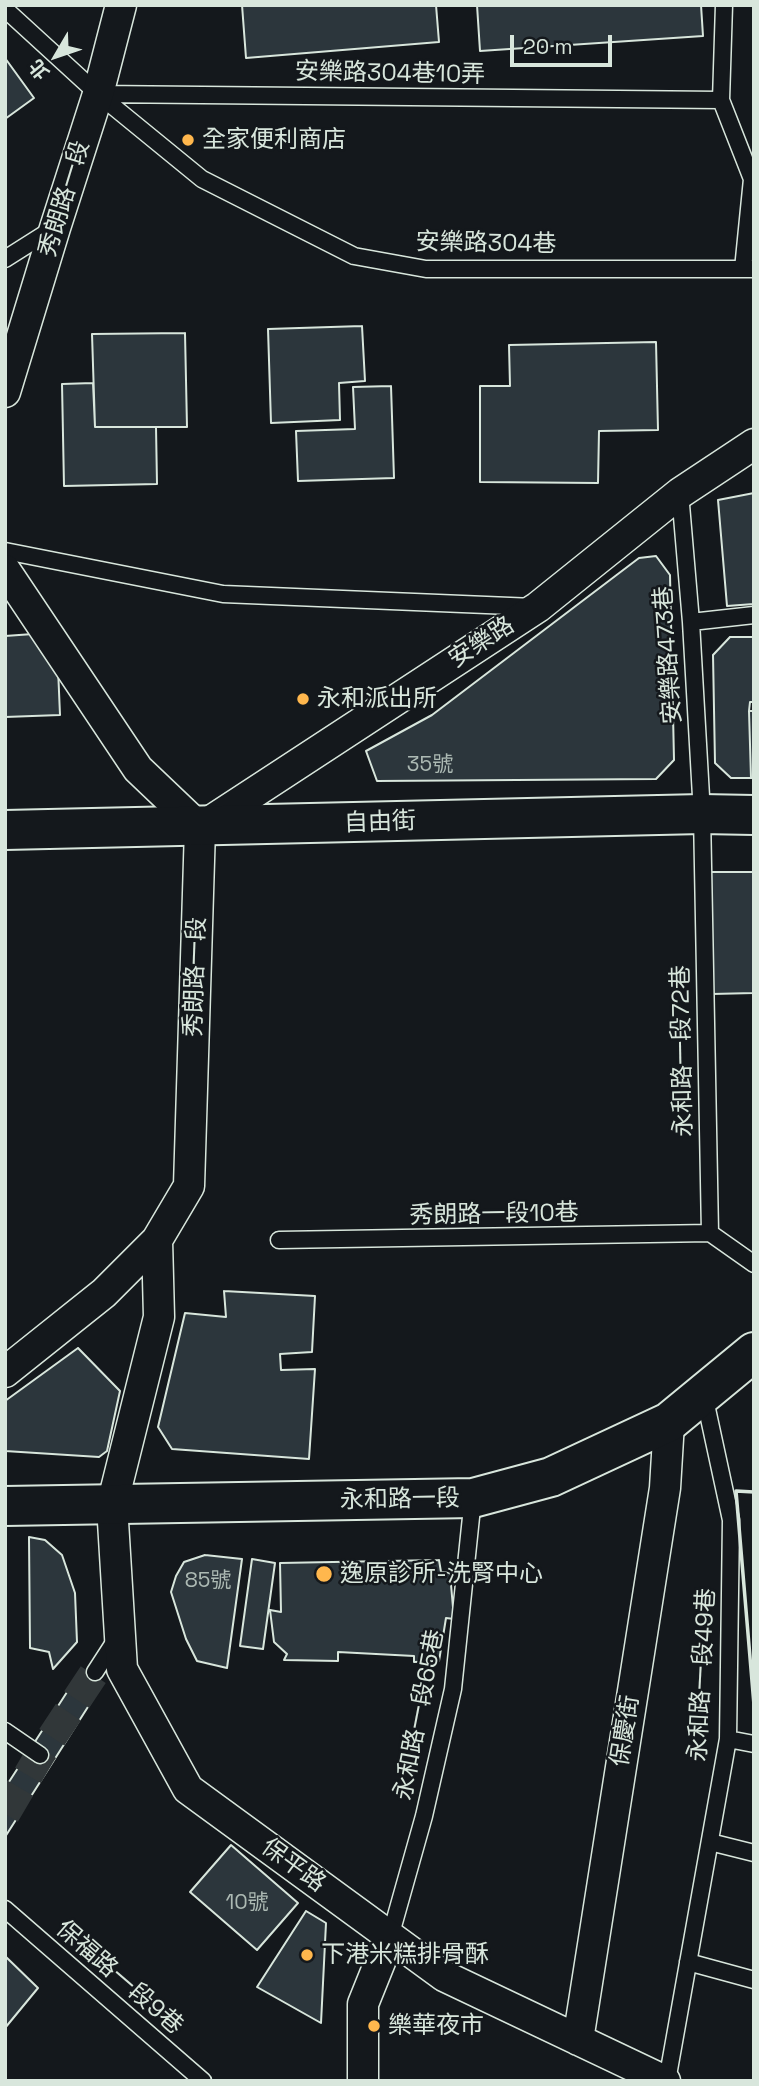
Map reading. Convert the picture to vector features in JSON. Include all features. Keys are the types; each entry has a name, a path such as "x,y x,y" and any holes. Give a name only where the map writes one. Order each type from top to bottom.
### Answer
{"main road":[{"name":"自由街","path":"5,831 702,814 754,815"},
{"name":"永和路一段","path":"5,1506 473,1498 551,1477 669,1422 754,1352"}],"street":[{"name":"秀朗路一段","path":"8,376 98,94 121,5"},
{"name":"安樂路","path":"200,828 538,607 680,493 754,444"},
{"path":"5,570 138,769 200,828"},
{"name":"秀朗路一段","path":"5,1371 104,1293 157,1240 189,1186 200,828"},
{"name":"保平路","path":"157,1240 159,1317 112,1505 122,1669 188,1789 444,1976 658,2079"},
{"name":"保慶街","path":"578,2039 664,1488 669,1422"},
{"path":"363,2081 363,2004 390,1937"}],"lane":[{"path":"724,5 720,100 753,179 748,269"},
{"name":"安樂路304巷","path":"5,9 98,94 202,179 354,257 426,269 748,269"},
{"name":"安樂路304巷10弄","path":"98,94 720,100"},
{"path":"5,259 55,228"},
{"name":"安樂路473巷","path":"680,493 691,622 702,814"},
{"path":"5,551 223,594 538,607"},
{"path":"691,622 754,615"},
{"name":"永和路一段72巷","path":"702,814 709,1233"},
{"path":"709,1233 754,1264"},
{"name":"秀朗路一段10巷","path":"279,1240 709,1233"},
{"name":"永和路一段49巷","path":"658,2079 688,1962 728,1739 731,1520 704,1395"},
{"name":"永和路一段65巷","path":"390,1937 424,1816 453,1689 473,1498"},
{"path":"95,1672 120,1633"},
{"path":"5,1731 40,1755"},
{"path":"728,1739 754,1744"},
{"path":"710,1842 754,1853"},
{"name":"保福路一段9巷","path":"5,1909 203,2081"},
{"path":"688,1962 754,1980"}],"building":[{"path":"242,5 436,5 439,42 246,58"},
{"path":"477,5 701,5 703,36 480,51"},
{"path":"5,58 34,98 5,119"},
{"path":"362,326 365,381 339,383 340,420 271,423 268,329"},
{"path":"185,333 187,427 95,427 92,334"},
{"path":"656,342 658,430 599,431 598,483 480,482 480,386 510,386 509,345"},
{"path":"93,383 95,427 156,427 157,484 64,486 62,384"},
{"path":"391,386 394,478 298,481 296,431 355,429 353,387"},
{"path":"754,493 754,604 727,606 718,500"},
{"path":"656,556 670,575 674,760 656,779 377,781 366,751 432,715 639,558"},
{"path":"33,634 58,668 60,715 5,717 5,636"},
{"path":"730,637 754,637 754,702 750,702 749,711 751,778 731,778 715,763 713,655"},
{"path":"749,711 754,711 754,778 751,778"},
{"path":"711,872 754,872 754,993 712,994"},
{"path":"224,1291 315,1296 312,1352 280,1354 281,1370 315,1369 309,1459 172,1449 158,1427 185,1313 226,1317"},
{"path":"78,1348 120,1391 107,1451 99,1457 5,1451 5,1401"},
{"path":"29,1537 45,1540 62,1555 75,1593 77,1642 53,1669 49,1652 30,1648"},
{"path":"205,1555 242,1559 227,1668 197,1661 186,1639 171,1592 184,1562"},
{"path":"252,1559 275,1563 263,1649 240,1646"},
{"path":"439,1560 441,1572 450,1573 454,1619 446,1618 439,1661 414,1662 414,1656 338,1652 338,1661 284,1660 287,1654 274,1642 270,1610 281,1612 280,1563"},
{"path":"80,1672 93,1699 5,1837 5,1788"},
{"path":"231,1845 298,1903 257,1950 190,1892"},
{"path":"306,1911 326,1923 321,2023 257,1987"},
{"path":"5,1956 38,1988 5,2028"}],"tunnel":[{"path":"5,1814 95,1672"}],"wall":[{"path":"754,1492 736,1491 754,1705"}],"place":[{"name":"全家便利商店","path":"188,140"},
{"name":"永和派出所","path":"303,699"},
{"name":"逸原診所-洗腎中心","path":"324,1574"},
{"name":"下港米糕排骨酥","path":"307,1955"},
{"name":"樂華夜市","path":"374,2026"}]}
